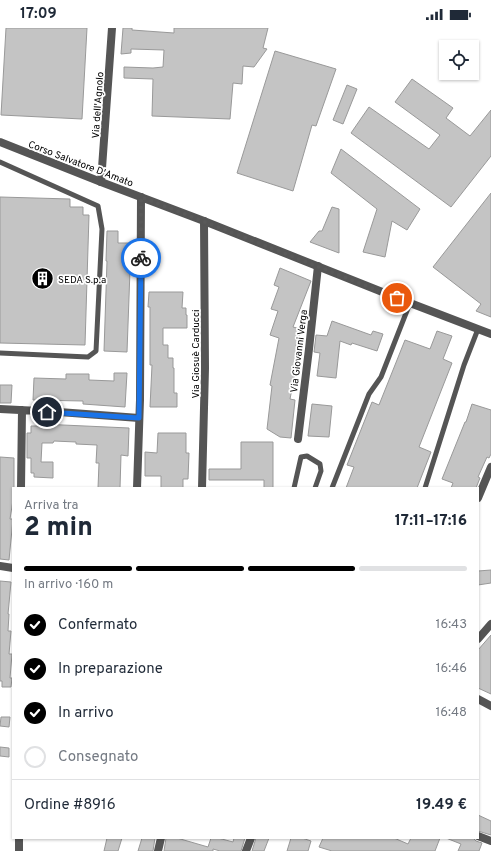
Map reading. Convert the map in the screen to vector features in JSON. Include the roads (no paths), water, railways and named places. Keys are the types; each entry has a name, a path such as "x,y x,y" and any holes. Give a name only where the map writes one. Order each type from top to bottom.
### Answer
{"street":[{"name":"Via dell'Agnolo","path":"101,182 112,28"},
{"name":"Corso Salvatore D'Amato","path":"0,142 491,334"},
{"path":"137,487 141,197"},
{"name":"Via Giosuè Carducci","path":"202,487 205,368 204,221"},
{"name":"Via Giovanni Verga","path":"298,438 318,266"},
{"path":"0,409 139,418"},
{"path":"21,487 22,410"},
{"path":"479,496 491,467"},
{"path":"0,566 12,568"},
{"path":"479,638 491,624"},
{"path":"479,700 491,706"},
{"path":"479,836 491,841"},
{"path":"19,839 19,851"},
{"path":"158,851 161,839"},
{"path":"246,851 251,839"}],"lane":[{"path":"0,162 98,206 102,230 96,351 88,357 0,353"},
{"path":"332,487 369,394 381,377 410,303"},
{"path":"425,487 464,364 478,329"},
{"path":"294,487 301,457 307,456 320,464 321,471 315,487"}],"place":[{"name":"SEDA S.p.a","path":"43,279"}]}
